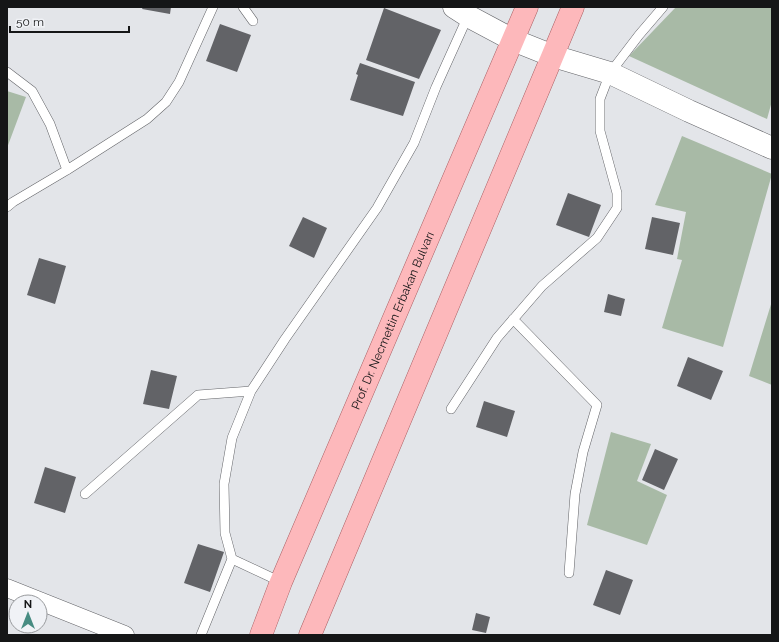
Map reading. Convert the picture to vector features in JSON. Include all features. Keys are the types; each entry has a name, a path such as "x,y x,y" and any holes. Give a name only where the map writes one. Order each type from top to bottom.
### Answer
{"main road":[{"name":"Prof. Dr. Necmettin Erbakan Bulvarı","path":"261,635 281,582 527,7"},
{"path":"310,635 573,7"}],"street":[{"path":"459,10 513,40 553,56 610,73 689,111 772,148"},
{"path":"7,588 125,635"}],"lane":[{"path":"7,207 147,119 166,102 179,82 213,7"},
{"path":"243,7 253,22"},
{"path":"451,409 497,338 542,286 597,238 617,208 617,192 600,131 600,99 610,73 663,7"},
{"path":"201,635 232,559 225,533 224,484 232,438 250,391 376,208 414,143 436,87 459,10"},
{"path":"7,72 32,91 50,124 67,170"},
{"path":"513,319 597,405 583,452 575,494 569,573"},
{"path":"85,494 198,395 250,391"},
{"path":"232,559 281,582"}],"green space":[{"path":"676,7 772,7 772,101 767,119 629,56"},
{"path":"7,91 26,97 7,148"},
{"path":"682,136 772,174 723,347 662,328 682,260 677,259 686,212 655,205"},
{"path":"772,301 772,385 749,376"},
{"path":"611,432 651,444 637,481 667,495 647,545 587,525"}],"building":[{"path":"143,7 171,7 170,14 142,9"},
{"path":"384,8 441,30 419,79 366,60"},
{"path":"220,24 251,35 237,72 206,61"},
{"path":"360,63 415,82 403,116 350,100 358,75 356,74"},
{"path":"568,193 601,205 589,237 556,225"},
{"path":"303,217 327,228 314,258 289,246"},
{"path":"652,217 680,223 673,255 645,249"},
{"path":"39,258 66,266 55,304 27,295"},
{"path":"608,294 625,299 621,316 604,312"},
{"path":"688,357 723,371 711,400 677,386"},
{"path":"151,370 177,376 169,409 143,404"},
{"path":"484,401 515,411 507,437 476,427"},
{"path":"655,449 678,459 664,490 642,480"},
{"path":"45,467 76,477 65,513 34,503"},
{"path":"198,544 224,552 210,592 184,583"},
{"path":"606,570 633,580 620,615 593,605"},
{"path":"476,613 490,617 486,633 472,630"}]}
